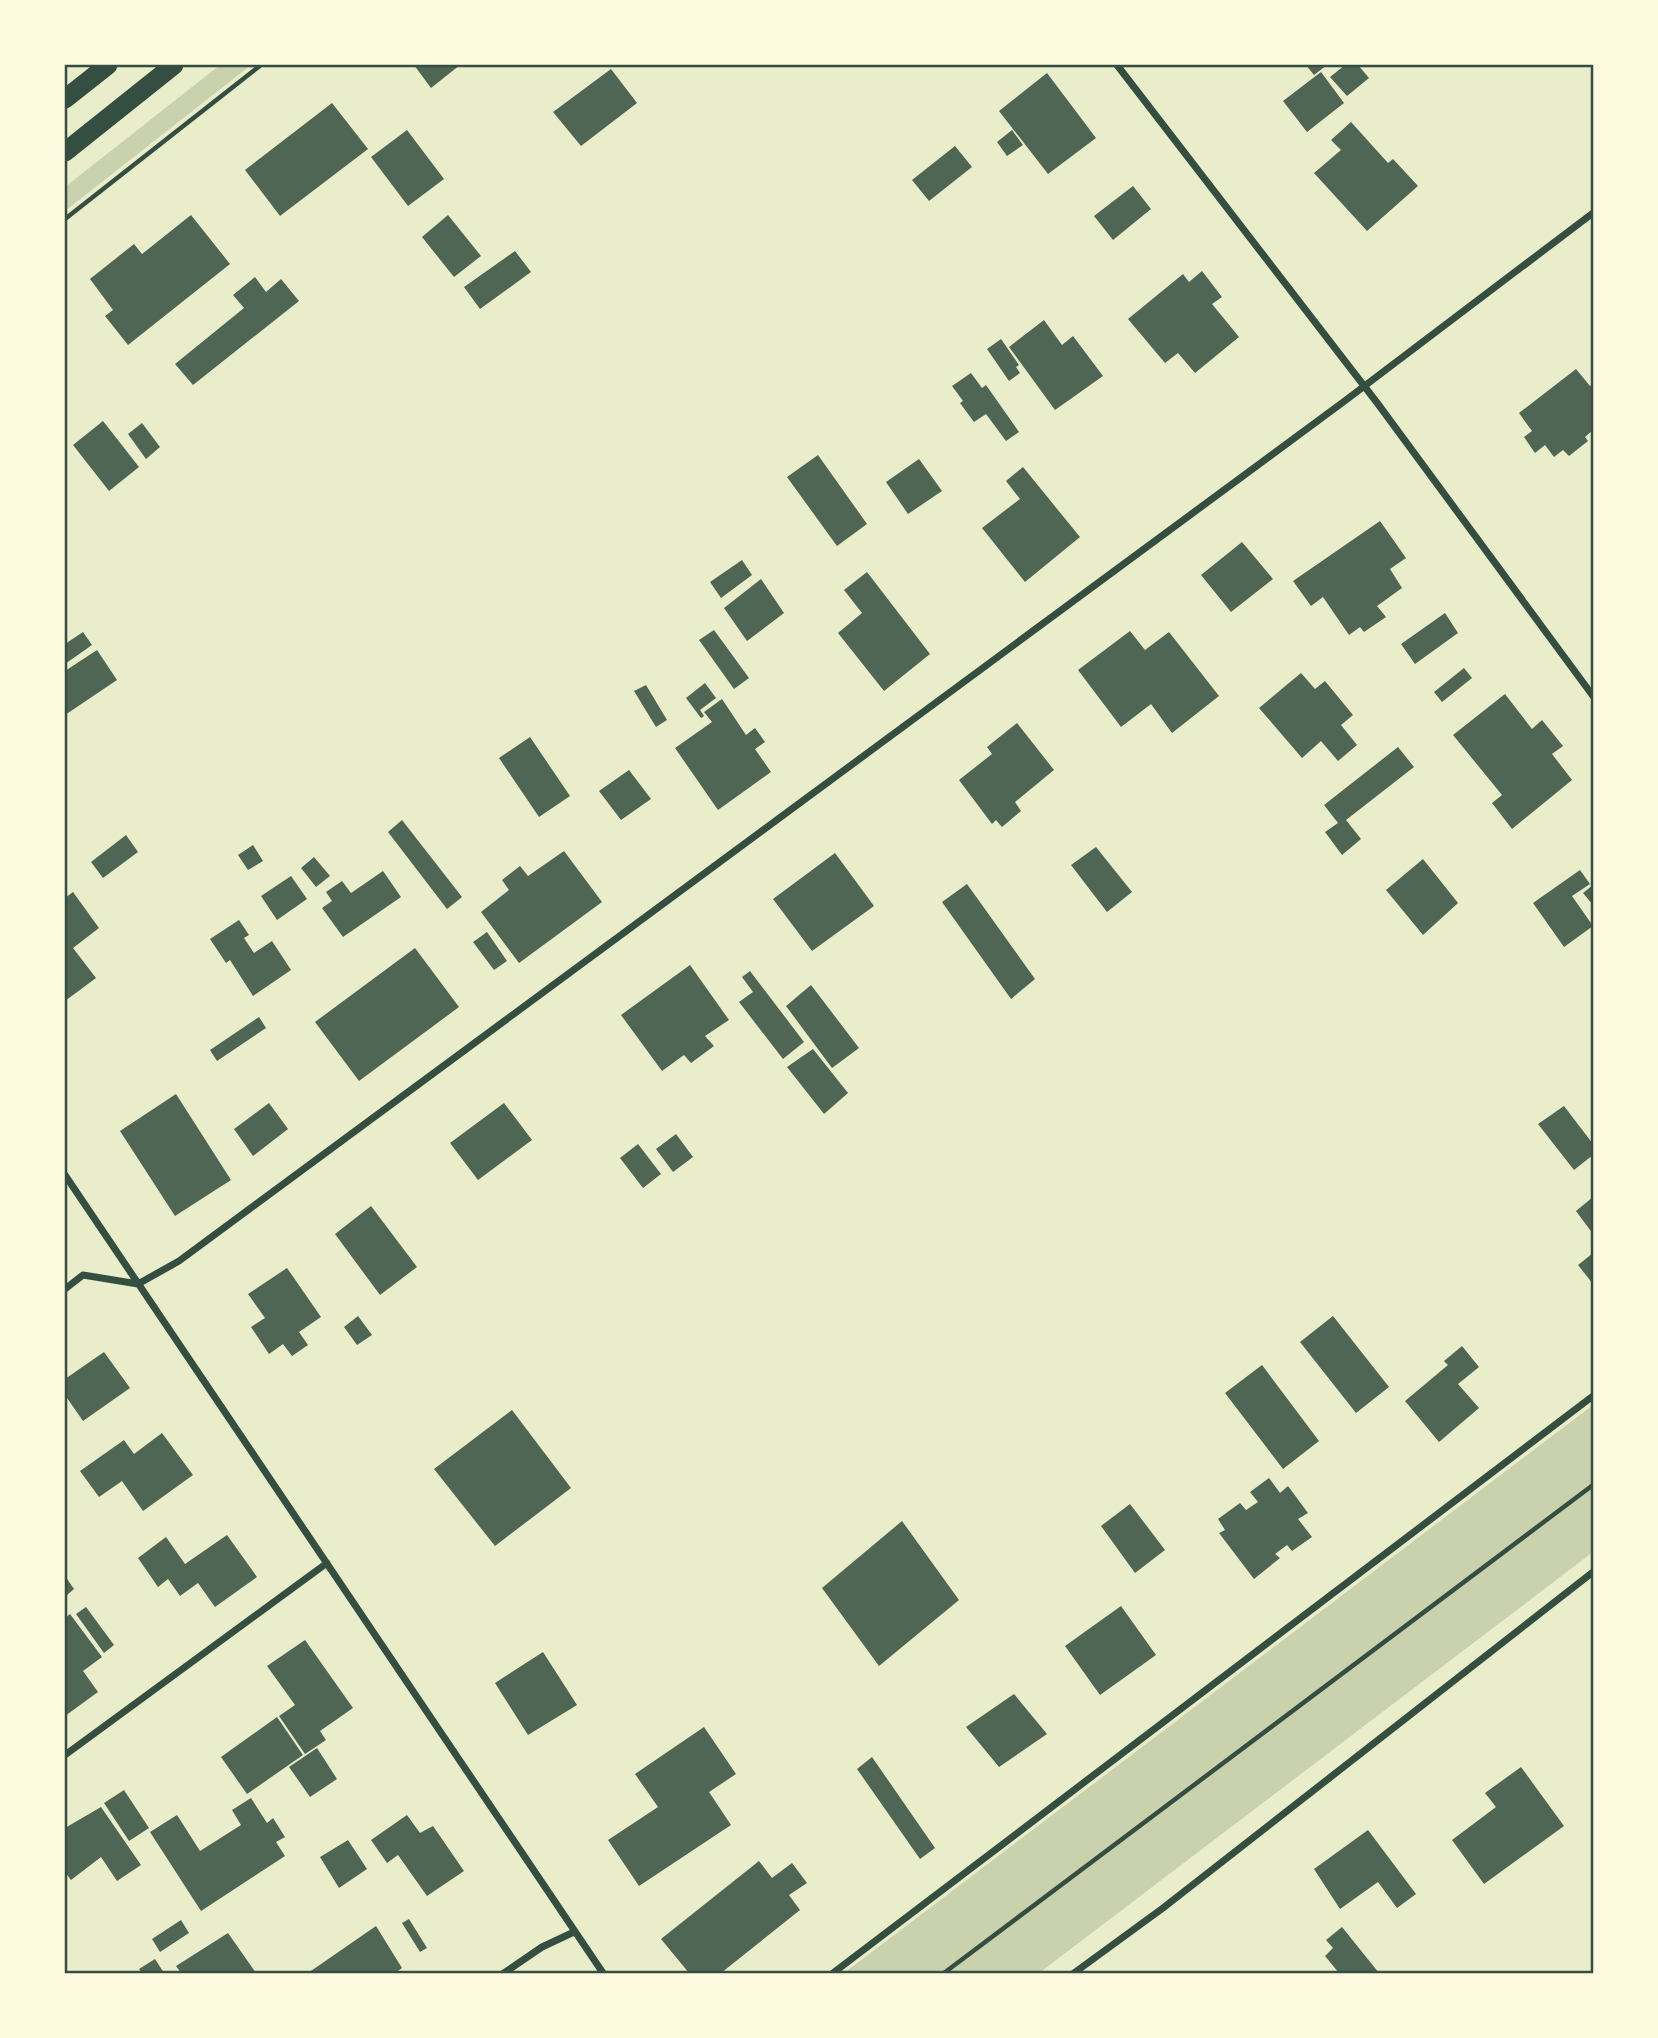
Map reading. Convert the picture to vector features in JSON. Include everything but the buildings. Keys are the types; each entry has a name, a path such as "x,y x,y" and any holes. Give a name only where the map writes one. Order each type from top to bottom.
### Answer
{"highway":[{"path":"65,99 108,65"},
{"path":"65,152 174,65"}],"street":[{"path":"1117,65 1364,386 1593,696"},
{"path":"65,1289 83,1275 138,1284 179,1261 1364,386 1593,213"},
{"path":"65,1175 603,1973"},
{"path":"833,1973 1593,1396"},
{"path":"65,1755 327,1563"},
{"path":"1074,1973 1163,1908 1593,1572"},
{"path":"504,1973 542,1947 574,1932"}],"path":[{"path":"65,219 261,65"},
{"path":"944,1973 1593,1485"}],"green space":[{"path":"220,65 251,65 65,211 65,187"},
{"path":"1593,1405 1593,1552 1039,1973 844,1973"}]}
